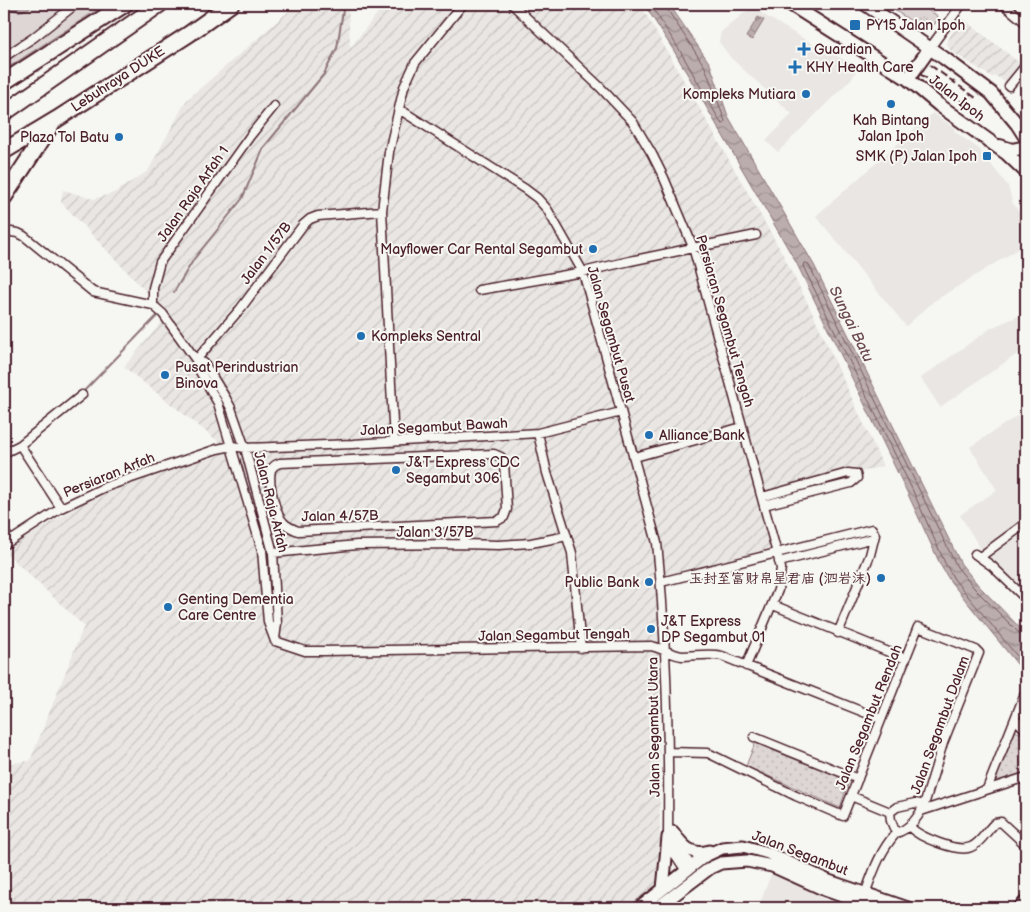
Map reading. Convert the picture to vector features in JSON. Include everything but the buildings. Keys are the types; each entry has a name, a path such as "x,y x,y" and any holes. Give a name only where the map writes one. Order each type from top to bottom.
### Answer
{"highway":[{"path":"4,82 126,4"},
{"path":"4,113 160,4"},
{"name":"Lebuhraya DUKE","path":"4,151 53,122 226,8 236,4"},
{"path":"4,101 109,39"},
{"path":"4,90 54,50"},
{"path":"4,197 53,122"}],"main road":[{"name":"Jalan Ipoh","path":"790,4 908,79 1006,153 1026,172"},
{"name":"Jalan Ipoh","path":"865,4 930,48 991,93 1022,126 1026,138"},
{"path":"908,79 930,48"},
{"path":"992,144 1012,150 1026,147"},
{"path":"671,832 680,843 692,852 704,853 722,848"},
{"path":"663,889 671,832"},
{"name":"Jalan Segambut","path":"639,908 705,856 722,848 743,846 754,848 829,881 908,908"},
{"path":"651,908 685,881 689,869 697,870 721,858 746,855 763,858 790,874"},
{"name":"Jalan Segambut","path":"657,908 710,868 721,863 738,861 772,866 834,893 876,908"},
{"path":"1020,908 1026,902"}],"street":[{"path":"4,57 33,38 76,4"},
{"path":"394,442 382,211 389,152 404,87 415,63 463,4"},
{"name":"Persiaran Segambut Tengah","path":"512,4 600,87 633,122 652,154 693,247 779,562 778,590 746,666"},
{"path":"930,48 962,4"},
{"path":"1003,4 1026,22"},
{"path":"1009,86 1026,65"},
{"name":"Jalan Raja Arfah 1","path":"153,305 152,288 160,262 250,136 274,106"},
{"name":"Jalan Segambut Pusat","path":"399,109 537,198 547,209 582,272 657,543 665,649"},
{"name":"Jalan 1/57B","path":"196,360 240,308 303,225 310,219 318,216 382,211"},
{"path":"4,230 18,232 24,236 93,292 153,305"},
{"path":"479,290 582,272 756,235"},
{"name":"Jalan Raja Arfah","path":"153,305 163,314 196,360 198,368 218,403 262,550 268,622 275,641"},
{"name":"Jalan Raja Arfah","path":"196,360 204,363 226,397 245,448 273,553 278,623 275,641"},
{"path":"4,453 20,445 82,395"},
{"name":"Jalan Segambut Bawah","path":"232,446 245,448 353,444 538,433 621,412"},
{"path":"634,457 742,427"},
{"path":"538,433 551,488 567,536 574,566 581,648"},
{"path":"461,438 462,455"},
{"path":"405,441 406,458"},
{"path":"353,444 354,461"},
{"path":"20,445 61,508"},
{"name":"Persiaran Arfah","path":"7,543 61,508 106,487 217,449 232,446"},
{"name":"Jalan 4/57B","path":"494,454 501,457 504,463 507,509 504,517 497,521 464,524 298,530 285,524 273,500 272,470 275,465 280,463 406,458 494,454"},
{"path":"848,473 856,474 857,478 850,482 763,501 848,473"},
{"path":"1026,523 978,556 1026,599"},
{"path":"464,524 464,544"},
{"path":"356,529 357,545"},
{"path":"661,582 872,529 874,531 874,538 870,555 838,632"},
{"path":"4,531 7,543"},
{"name":"Jalan 3/57B","path":"273,553 357,545 498,545 531,543 567,536"},
{"path":"779,562 874,538"},
{"path":"1019,592 1026,586"},
{"path":"772,605 906,659"},
{"name":"Jalan Segambut Dalam","path":"910,827 922,808 943,743 979,653 959,642 918,627"},
{"name":"Jalan Segambut Rendah","path":"669,752 708,753 796,796 843,816 918,627"},
{"name":"Jalan Segambut Tengah","path":"275,641 305,651 651,646 665,649 680,656 716,654 881,719"},
{"name":"Jalan Segambut Utara","path":"665,649 669,752 668,805 671,832 689,869"},
{"path":"987,789 1026,691"},
{"path":"1015,719 1026,730"},
{"path":"754,737 858,779"},
{"path":"922,808 1026,777"},
{"path":"851,796 890,812 896,833"},
{"name":"Jalan Segambut Dalam","path":"890,812 897,807 915,803 922,808"},
{"path":"865,894 884,846 896,833 910,827 935,842 966,848 976,844 995,822 1001,822 1026,844"}],"shaded area":[{"path":"297,4 348,4 350,48 385,4 640,4 781,251 814,316 883,466 769,497 774,559 667,587 659,659 660,881 649,894 629,908 7,908 4,905 4,764 30,761 84,626 4,551 102,492 228,449 124,367 168,315 61,202 63,190 94,199 114,193 148,171 186,101"},
{"name":"Kompleks Mutiara","path":"754,5 764,15 814,45 859,67 852,78 778,152 766,141 792,114 731,58 719,42 721,32"},
{"path":"962,18 1021,64 1005,82 996,76 992,77 951,51 947,44"},
{"path":"933,113 979,149 1008,186 1012,202 1026,222 1026,244 934,301 906,326 816,216"},
{"path":"1026,313 1026,348 940,407 921,378 991,328"},
{"path":"1026,410 1026,596 982,551 960,515 997,490 970,447"},
{"path":"772,872 826,900 858,908 758,908"}],"green space":[{"path":"4,4 106,4 4,70"},
{"path":"885,4 917,4 938,16 935,24 925,30"},
{"path":"1015,731 1026,736 1026,773 996,783 996,778"},
{"path":"755,743 849,781 840,808 746,766"}],"water":[{"path":"4,4 33,4 22,11 15,11"},
{"path":"644,4 669,4 710,64 728,116 814,265 961,564 979,586 1026,634 1026,675 950,581 941,566 797,264 674,51"},
{"path":"758,17 764,20 752,40 746,37"}],"waterway":[{"path":"174,292 194,259 242,199 264,147 324,74 337,48 344,4"},
{"path":"83,392 157,316"}],"railway":[{"path":"930,65 976,98"},
{"path":"920,74 970,107"}],"place":[{"name":"PY15 Jalan Ipoh","path":"855,25"},
{"name":"Guardian","path":"804,49"},
{"name":"KHY Health Care","path":"795,67"},
{"name":"Kompleks Mutiara","path":"806,94"},
{"name":"Kah Bintang Jalan Ipoh","path":"891,104"},
{"name":"Plaza Tol Batu","path":"119,137"},
{"name":"SMK (P) Jalan Ipoh","path":"987,156"},
{"name":"Mayflower Car Rental Segambut","path":"593,249"},
{"name":"Kompleks Sentral","path":"361,336"},
{"name":"Pusat Perindustrian Binova","path":"165,375"},
{"name":"Alliance Bank","path":"649,435"},
{"name":"J&T Express CDC Segambut 306","path":"396,470"},
{"name":"玉封至富财帛星君庙 (泗岩沫)","path":"881,578"},
{"name":"Public Bank","path":"649,582"},
{"name":"Genting Dementia Care Centre","path":"168,607"},
{"name":"J&T Express DP Segambut 01","path":"651,629"}],"water label":[{"name":"Sungai Batu","path":"851,324"}]}
